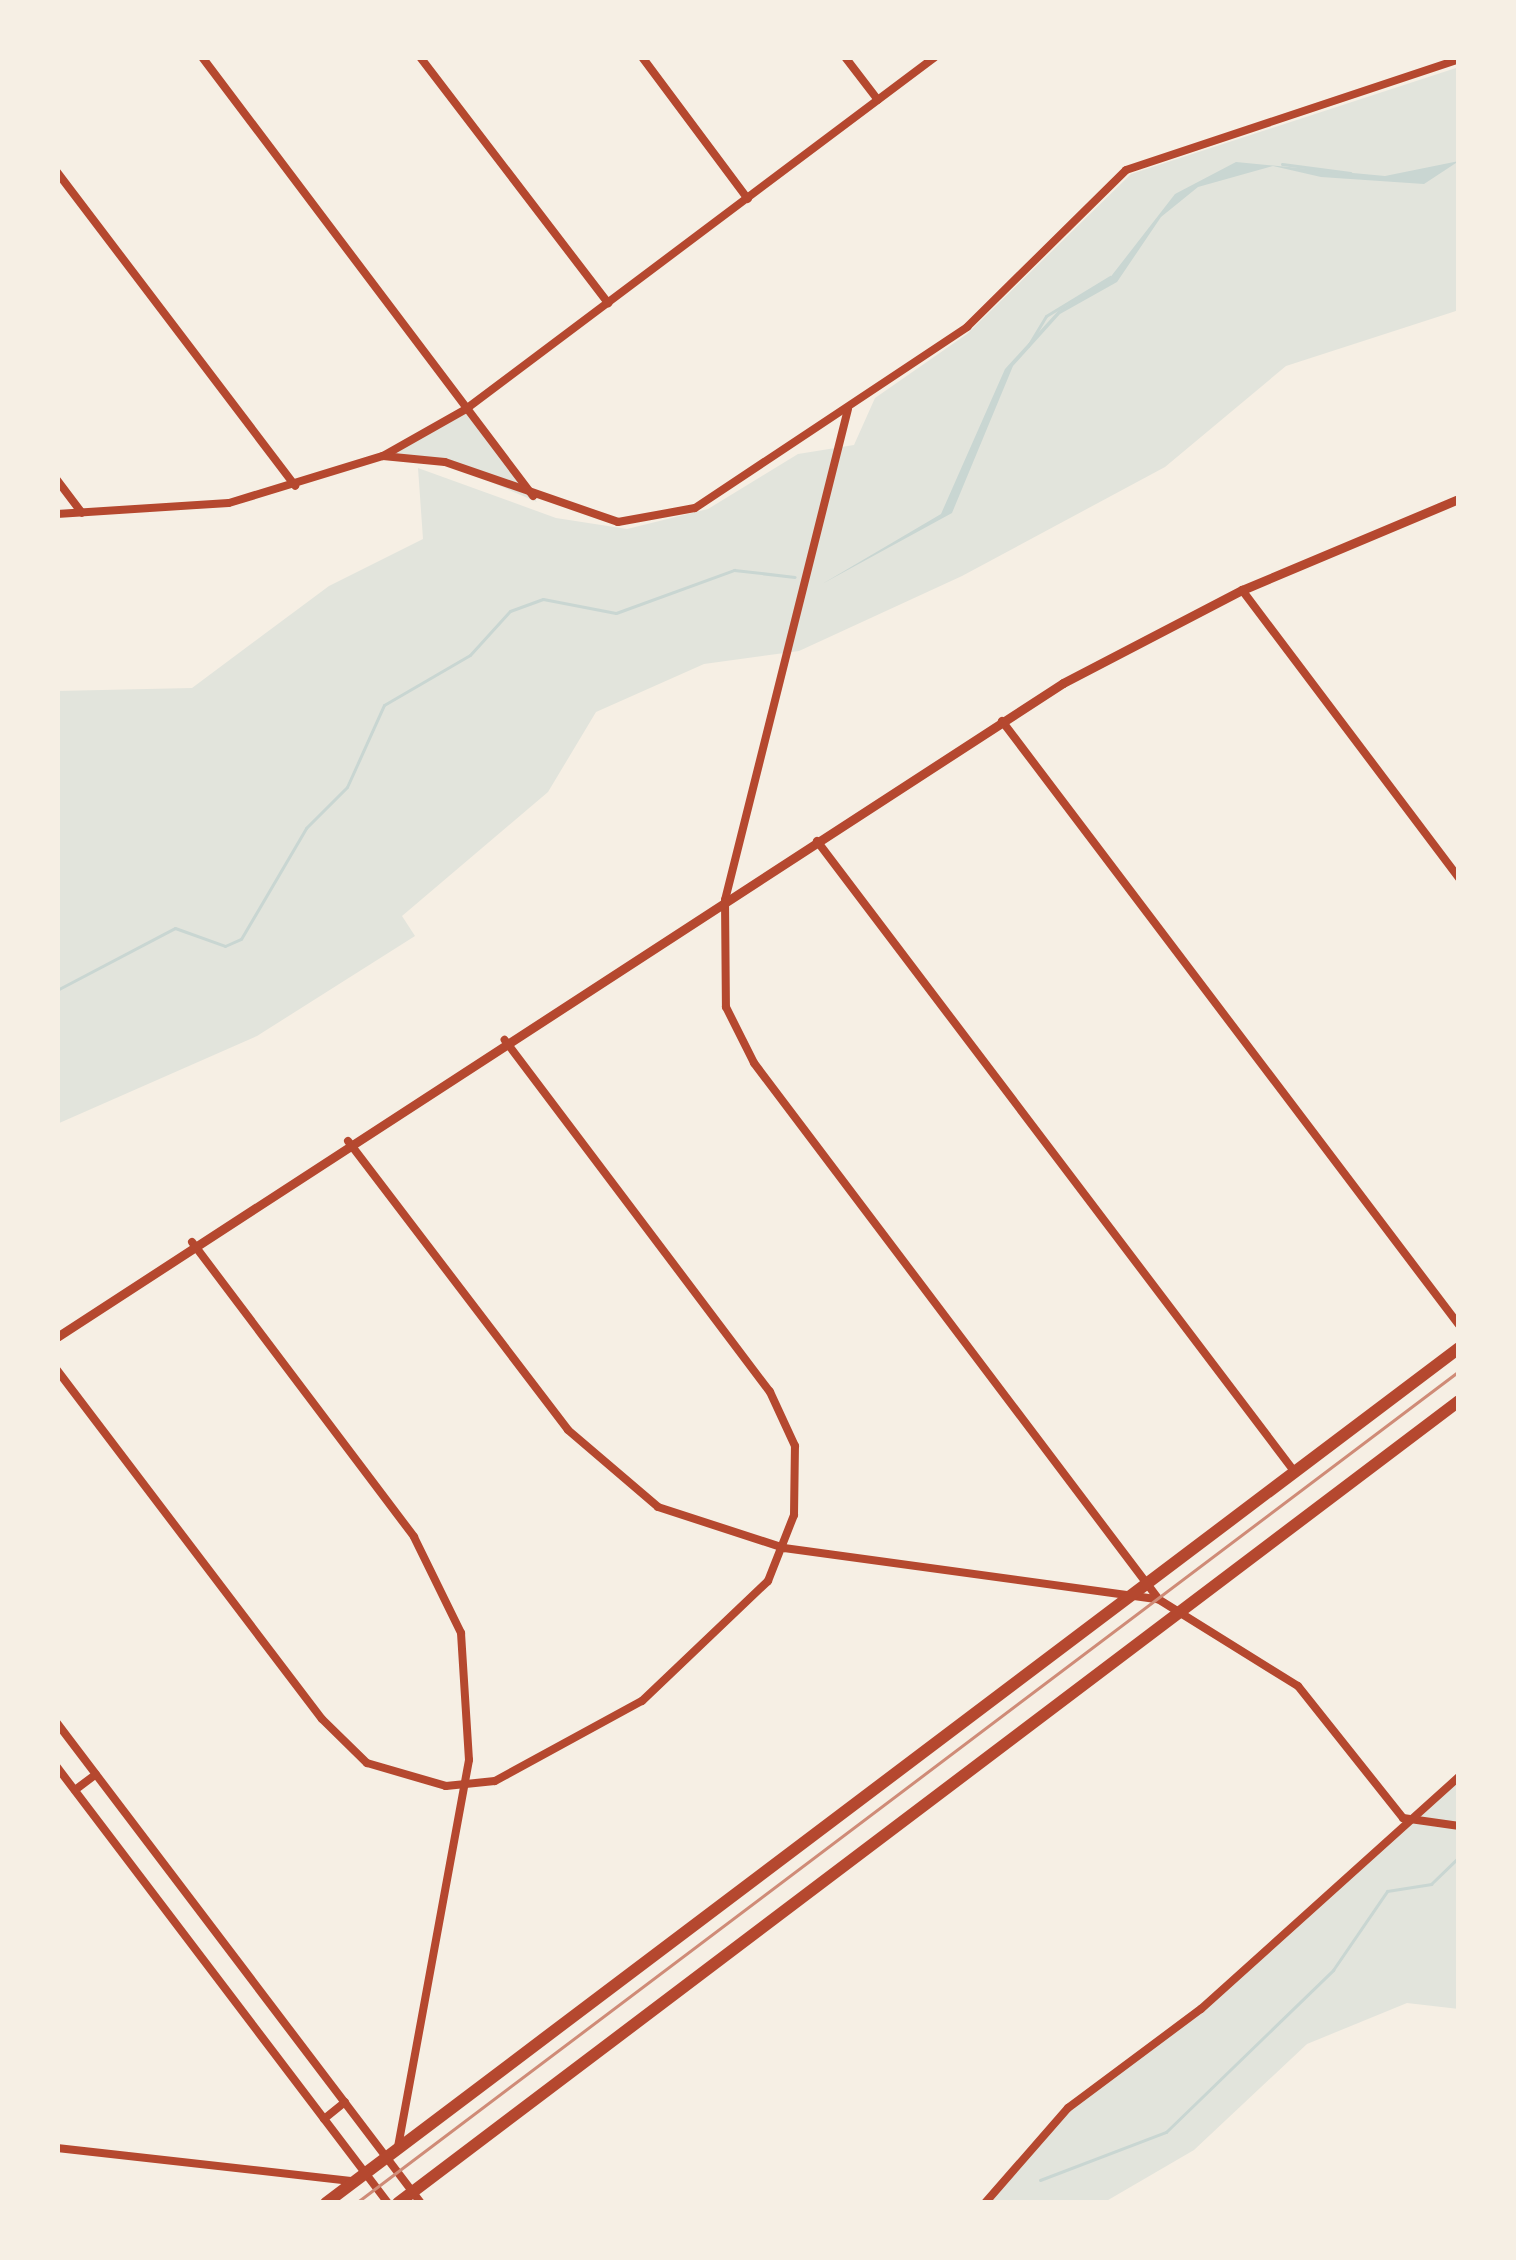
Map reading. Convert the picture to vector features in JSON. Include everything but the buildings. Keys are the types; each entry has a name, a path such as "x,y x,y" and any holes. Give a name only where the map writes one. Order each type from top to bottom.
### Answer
{"main road":[{"path":"326,2203 1459,1348"},
{"path":"398,2203 417,2197 1459,1402"}],"street":[{"path":"202,57 537,502"},
{"path":"420,57 608,303"},
{"path":"642,57 748,199"},
{"path":"845,57 878,100"},
{"path":"57,514 181,511 295,486 383,456 466,409 935,57"},
{"path":"1425,71 1435,57"},
{"path":"383,456 445,462 537,502 618,522 695,508 967,327 1126,170 1459,59"},
{"path":"57,172 295,486"},
{"path":"848,410 725,900 719,974 745,1051 1157,1598"},
{"path":"57,480 83,514"},
{"path":"57,1336 192,1242 1002,721 1241,590 1459,499"},
{"path":"1241,590 1459,878"},
{"path":"1002,721 1459,1325"},
{"path":"817,841 1295,1472"},
{"path":"57,1370 343,1743 390,1773 465,1785 530,1768 642,1700 739,1618 784,1548 797,1463 780,1408 505,1040"},
{"path":"349,1141 602,1465 677,1517 784,1548 1157,1598 1298,1686 1403,1817 1459,1826"},
{"path":"192,1242 447,1593 469,1681 465,1785 392,2153"},
{"path":"57,1723 345,2102 392,2153 417,2197"},
{"path":"57,1767 324,2119 360,2177 388,2203"},
{"path":"75,1790 96,1774"},
{"path":"986,2203 1068,2108 1202,2009 1403,1817 1459,1777"},
{"path":"324,2119 345,2102"},
{"path":"57,2148 360,2177"}],"shaded area":[{"path":"1459,67 1459,310 1286,366 1165,467 962,576 799,651 704,664 596,712 548,792 402,916 415,936 257,1036 57,1124 57,691 192,688 329,586 423,539 418,468 556,518 627,529 708,509 798,454 854,445 875,398 967,334 1131,174"},
{"path":"1459,161 1424,184 1321,177 1273,166 1198,187 1161,217 1117,282 1060,314 1013,366 952,513 822,584 941,514 1005,369 1058,311 1109,279 1175,194 1236,162 1385,176"},
{"path":"466,409 537,502 445,462 383,456"},
{"path":"1459,1777 1459,2009 1407,2003 1307,2044 1194,2150 1103,2203 985,2203 1068,2108 1251,1965"}],"waterway":[{"path":"1282,164 1350,173"},
{"path":"1028,346 1046,316 1110,277"},
{"path":"57,990 175,928 225,946 241,939 306,828 347,787 384,705 470,655 510,611 543,599 616,613 734,570 795,577"},
{"path":"1040,2180 1166,2132 1333,1970 1387,1891 1431,1884 1459,1857"}],"tram line":[{"path":"356,2203 1459,1371"}]}
